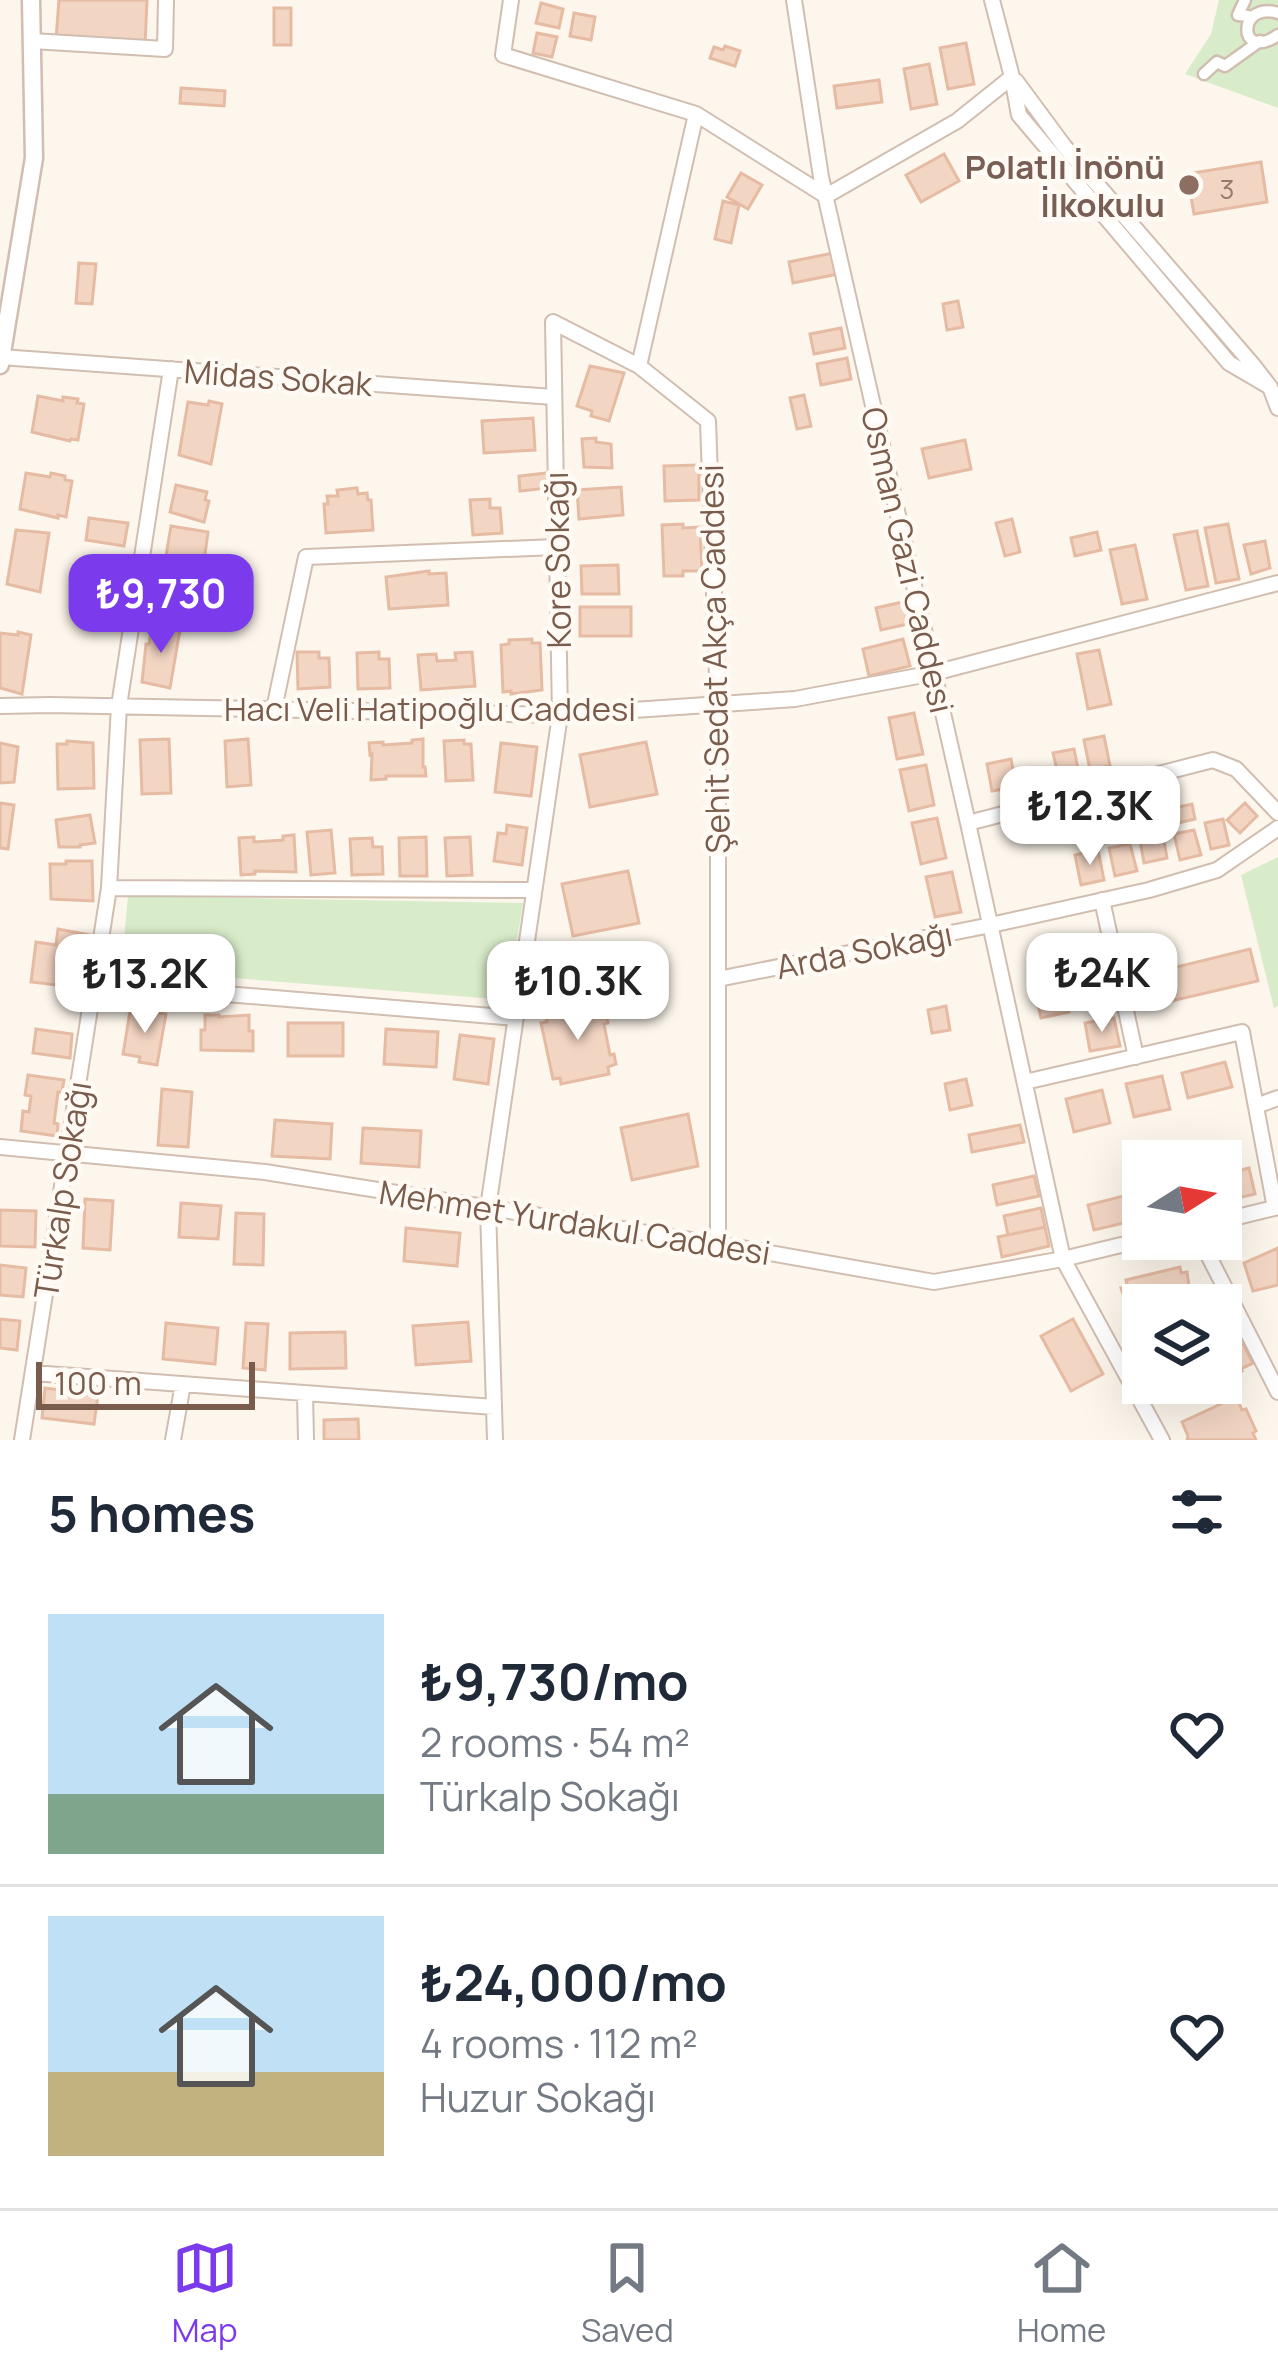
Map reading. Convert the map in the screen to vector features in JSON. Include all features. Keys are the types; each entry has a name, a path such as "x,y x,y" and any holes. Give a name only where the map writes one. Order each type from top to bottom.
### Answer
{"street":[{"path":"1,361 34,158 31,0"},
{"path":"32,41 164,49 166,0"},
{"path":"511,0 503,56 696,114 826,196 957,121 1012,77"},
{"name":"Osman Gazi Caddesi","path":"794,0 826,196 1063,1259 1162,1440"},
{"path":"992,0 1012,77 1064,146 1274,384 1278,408"},
{"path":"1245,0 1238,14 1248,16 1262,6 1278,11"},
{"path":"1248,16 1249,33 1260,41"},
{"path":"1204,74 1217,62 1225,66 1260,41 1278,35"},
{"path":"639,366 696,114"},
{"name":"Şehit Sedat Akça Caddesi","path":"553,322 639,366 708,421 718,704 718,1244"},
{"name":"Kore Sokağı","path":"495,1440 488,1208 560,715 553,322"},
{"name":"Midas Sokak","path":"1,361 554,397"},
{"name":"Türkalp Sokağı","path":"22,1440 109,888 119,706 171,369"},
{"path":"274,709 306,556 556,547"},
{"name":"Hacı Veli Hatipoğlu Caddesi","path":"0,706 560,715 795,699 934,673 1278,583"},
{"path":"968,823 1213,760 1235,769 1275,803"},
{"name":"Arda Sokağı","path":"718,979 991,925 1217,870 1278,828"},
{"path":"109,888 534,890"},
{"path":"1102,900 1136,1058"},
{"path":"94,983 516,1018"},
{"path":"1025,1082 1242,1032 1276,1207 1242,1216"},
{"path":"1256,1106 1278,1098"},
{"name":"Mehmet Yurdakul Caddesi","path":"0,1148 265,1172 934,1282 1122,1245"},
{"path":"1212,1260 1270,1362 1278,1392"},
{"path":"32,1373 494,1407"},
{"path":"173,1440 183,1384"},
{"path":"305,1393 306,1440"}],"green space":[{"path":"1219,0 1278,0 1278,108 1185,74 1211,34"},
{"path":"1278,857 1278,1006 1274,1008 1241,875"},
{"path":"128,896 523,903 507,1000 121,969"}],"building":[{"path":"59,0 147,0 145,46 56,39"},
{"path":"541,3 563,9 559,28 536,23"},
{"path":"274,8 291,8 291,45 274,45"},
{"path":"574,13 595,17 591,40 570,36"},
{"path":"537,33 557,37 552,57 533,53"},
{"path":"966,43 974,84 948,89 940,48"},
{"path":"725,46 740,51 735,66 710,58 714,47 723,50"},
{"path":"929,64 937,104 911,109 904,69"},
{"path":"879,80 882,102 837,108 834,86"},
{"path":"181,88 225,91 224,106 180,103"},
{"path":"944,154 959,181 921,202 906,175"},
{"path":"1261,162 1267,202 1194,214 1187,174"},
{"path":"741,173 762,185 748,209 727,197"},
{"path":"723,201 739,205 731,243 715,239"},
{"path":"833,253 838,274 793,283 789,262"},
{"path":"79,263 96,264 92,304 76,303"},
{"path":"958,301 963,327 947,330 943,304"},
{"path":"841,328 845,348 814,354 810,334"},
{"path":"847,358 851,379 821,385 817,364"},
{"path":"590,366 624,373 609,421 577,406"},
{"path":"804,395 811,426 797,429 790,398"},
{"path":"38,396 78,399 77,403 84,404 78,440 32,432"},
{"path":"209,401 222,404 211,464 179,455 188,402 208,405"},
{"path":"533,418 535,450 484,453 482,421"},
{"path":"596,438 596,442 611,444 612,468 584,467 582,439"},
{"path":"965,440 971,469 929,478 922,449"},
{"path":"699,465 699,500 665,501 664,466"},
{"path":"26,473 50,477 51,473 72,481 66,517 20,509"},
{"path":"547,473 548,488 520,491 519,476"},
{"path":"176,485 207,492 204,522 170,512"},
{"path":"621,487 623,515 579,519 577,490"},
{"path":"357,488 358,494 367,493 371,500 373,530 326,533 327,496"},
{"path":"490,499 490,508 500,508 502,533 473,535 470,500"},
{"path":"89,518 128,523 124,546 86,540"},
{"path":"1012,519 1020,552 1005,556 996,523"},
{"path":"683,524 683,528 700,527 702,571 664,576 662,525"},
{"path":"1228,524 1239,579 1216,583 1205,528"},
{"path":"171,526 208,532 204,562 166,556"},
{"path":"16,530 49,533 40,592 7,584"},
{"path":"1197,531 1208,586 1186,590 1174,535"},
{"path":"1097,532 1101,550 1075,556 1071,538"},
{"path":"1265,541 1270,568 1251,574 1244,545"},
{"path":"1135,545 1147,599 1122,604 1110,550"},
{"path":"618,565 619,594 582,594 581,566"},
{"path":"446,573 448,605 389,609 386,577"},
{"path":"907,601 912,623 881,630 876,608"},
{"path":"580,607 631,607 631,636 580,636"},
{"path":"152,625 180,630 170,688 142,682"},
{"path":"0,633 31,635 22,694 0,688"},
{"path":"532,639 540,643 542,690 503,692 501,645"},
{"path":"903,639 910,666 869,676 863,649"},
{"path":"1099,650 1111,704 1088,709 1077,654"},
{"path":"297,652 319,652 319,658 329,658 330,687 298,689"},
{"path":"379,652 379,659 389,659 390,688 358,689 357,653"},
{"path":"472,652 475,686 421,690 418,655 456,660 455,653"},
{"path":"914,713 923,754 897,759 889,718"},
{"path":"1104,736 1110,766 1090,770 1084,740"},
{"path":"169,739 171,793 142,794 140,740"},
{"path":"248,739 251,785 227,787 225,741"},
{"path":"423,739 426,776 371,780 369,743"},
{"path":"444,741 471,744 473,780 446,781"},
{"path":"646,742 657,794 590,807 580,755"},
{"path":"0,743 18,747 14,782 0,783"},
{"path":"93,743 94,788 58,789 57,744"},
{"path":"501,743 537,747 531,796 495,792"},
{"path":"1074,749 1079,774 1059,779 1053,753"},
{"path":"1011,759 1016,787 992,791 987,764"},
{"path":"926,765 934,805 909,811 900,770"},
{"path":"1152,795 1158,819 1136,826 1129,801"},
{"path":"1119,801 1126,826 1104,831 1098,806"},
{"path":"0,803 14,805 8,849 0,848"},
{"path":"1245,803 1257,816 1240,833 1227,820"},
{"path":"1192,804 1195,819 1165,826 1162,811"},
{"path":"1088,810 1095,836 1073,842 1066,816"},
{"path":"90,815 95,843 59,847 56,820"},
{"path":"937,818 946,858 921,864 912,823"},
{"path":"1223,819 1229,845 1211,849 1205,823"},
{"path":"507,825 527,828 522,865 494,861 498,833 506,834"},
{"path":"331,830 335,873 311,875 307,832"},
{"path":"1194,830 1201,855 1180,860 1174,834"},
{"path":"294,835 296,872 241,875 239,838 254,837 254,842"},
{"path":"1163,835 1167,858 1144,863 1140,840"},
{"path":"426,837 427,876 400,876 399,838"},
{"path":"470,837 472,875 447,876 445,838"},
{"path":"372,838 373,847 382,847 383,874 352,875 350,839"},
{"path":"1130,844 1137,871 1115,876 1109,848"},
{"path":"1098,850 1104,880 1081,885 1075,855"},
{"path":"92,861 93,901 51,899 50,864"},
{"path":"628,871 639,923 573,936 562,884"},
{"path":"952,872 961,912 935,917 926,877"},
{"path":"58,929 90,935 83,988 31,982 36,942 56,945"},
{"path":"1250,949 1258,981 1167,1002 1160,971"},
{"path":"1103,954 1108,977 1080,983 1075,960"},
{"path":"1065,991 1069,1012 1041,1018 1036,996"},
{"path":"598,1001 600,1013 606,1012 608,1023 604,1024 616,1064 608,1067 609,1074 561,1084 560,1078 553,1079 541,1023 547,1022 546,1012"},
{"path":"946,1006 950,1030 932,1033 928,1010"},
{"path":"148,1011 166,1014 157,1065 123,1054 130,1012 147,1015"},
{"path":"205,1015 249,1015 253,1051 201,1050"},
{"path":"1114,1018 1120,1046 1090,1051 1085,1023"},
{"path":"288,1023 343,1023 343,1056 288,1056"},
{"path":"36,1029 72,1034 70,1058 33,1053"},
{"path":"386,1029 438,1032 436,1067 384,1064"},
{"path":"460,1035 494,1039 488,1084 454,1079"},
{"path":"1225,1062 1232,1087 1188,1098 1182,1073"},
{"path":"28,1075 64,1080 54,1123 58,1124 57,1136 21,1131 31,1096 25,1095"},
{"path":"1162,1076 1170,1109 1134,1117 1126,1084"},
{"path":"966,1079 972,1105 950,1110 945,1084"},
{"path":"162,1089 192,1092 188,1147 158,1145"},
{"path":"1102,1090 1110,1123 1074,1132 1066,1099"},
{"path":"688,1114 698,1166 632,1180 621,1128"},
{"path":"275,1120 332,1124 330,1159 272,1156"},
{"path":"1020,1125 1024,1142 972,1152 969,1135"},
{"path":"363,1128 421,1131 419,1167 361,1163"},
{"path":"1249,1168 1255,1194 1242,1197 1242,1170"},
{"path":"1034,1176 1039,1196 997,1205 993,1185"},
{"path":"1122,1196 1122,1223 1094,1230 1088,1205"},
{"path":"85,1199 113,1201 110,1250 83,1248"},
{"path":"181,1203 221,1206 218,1239 179,1237"},
{"path":"1041,1208 1045,1227 1008,1235 1004,1216"},
{"path":"0,1210 36,1211 35,1247 0,1246"},
{"path":"236,1213 264,1214 263,1265 234,1264"},
{"path":"1045,1227 1049,1246 1002,1257 998,1237"},
{"path":"406,1228 460,1233 457,1266 404,1261"},
{"path":"1278,1248 1278,1285 1253,1291 1244,1263"},
{"path":"0,1265 26,1268 23,1297 0,1295"},
{"path":"1180,1267 1181,1273 1187,1272 1189,1284 1127,1284 1126,1280"},
{"path":"0,1319 20,1321 17,1350 0,1348"},
{"path":"1073,1319 1103,1374 1071,1391 1041,1336"},
{"path":"468,1322 471,1361 416,1365 413,1326"},
{"path":"166,1323 218,1328 215,1364 163,1359"},
{"path":"246,1323 268,1324 265,1370 243,1368"},
{"path":"345,1332 346,1368 290,1369 290,1333"},
{"path":"1242,1342 1253,1363 1242,1368"},
{"path":"45,1388 98,1395 94,1424 42,1418"},
{"path":"1221,1404 1239,1404 1246,1409 1256,1440 1187,1440 1182,1422"},
{"path":"358,1419 359,1440 324,1440 324,1420"}],"place":[{"name":"Polatlı İnönü İlkokulu","path":"1189,185"}]}
